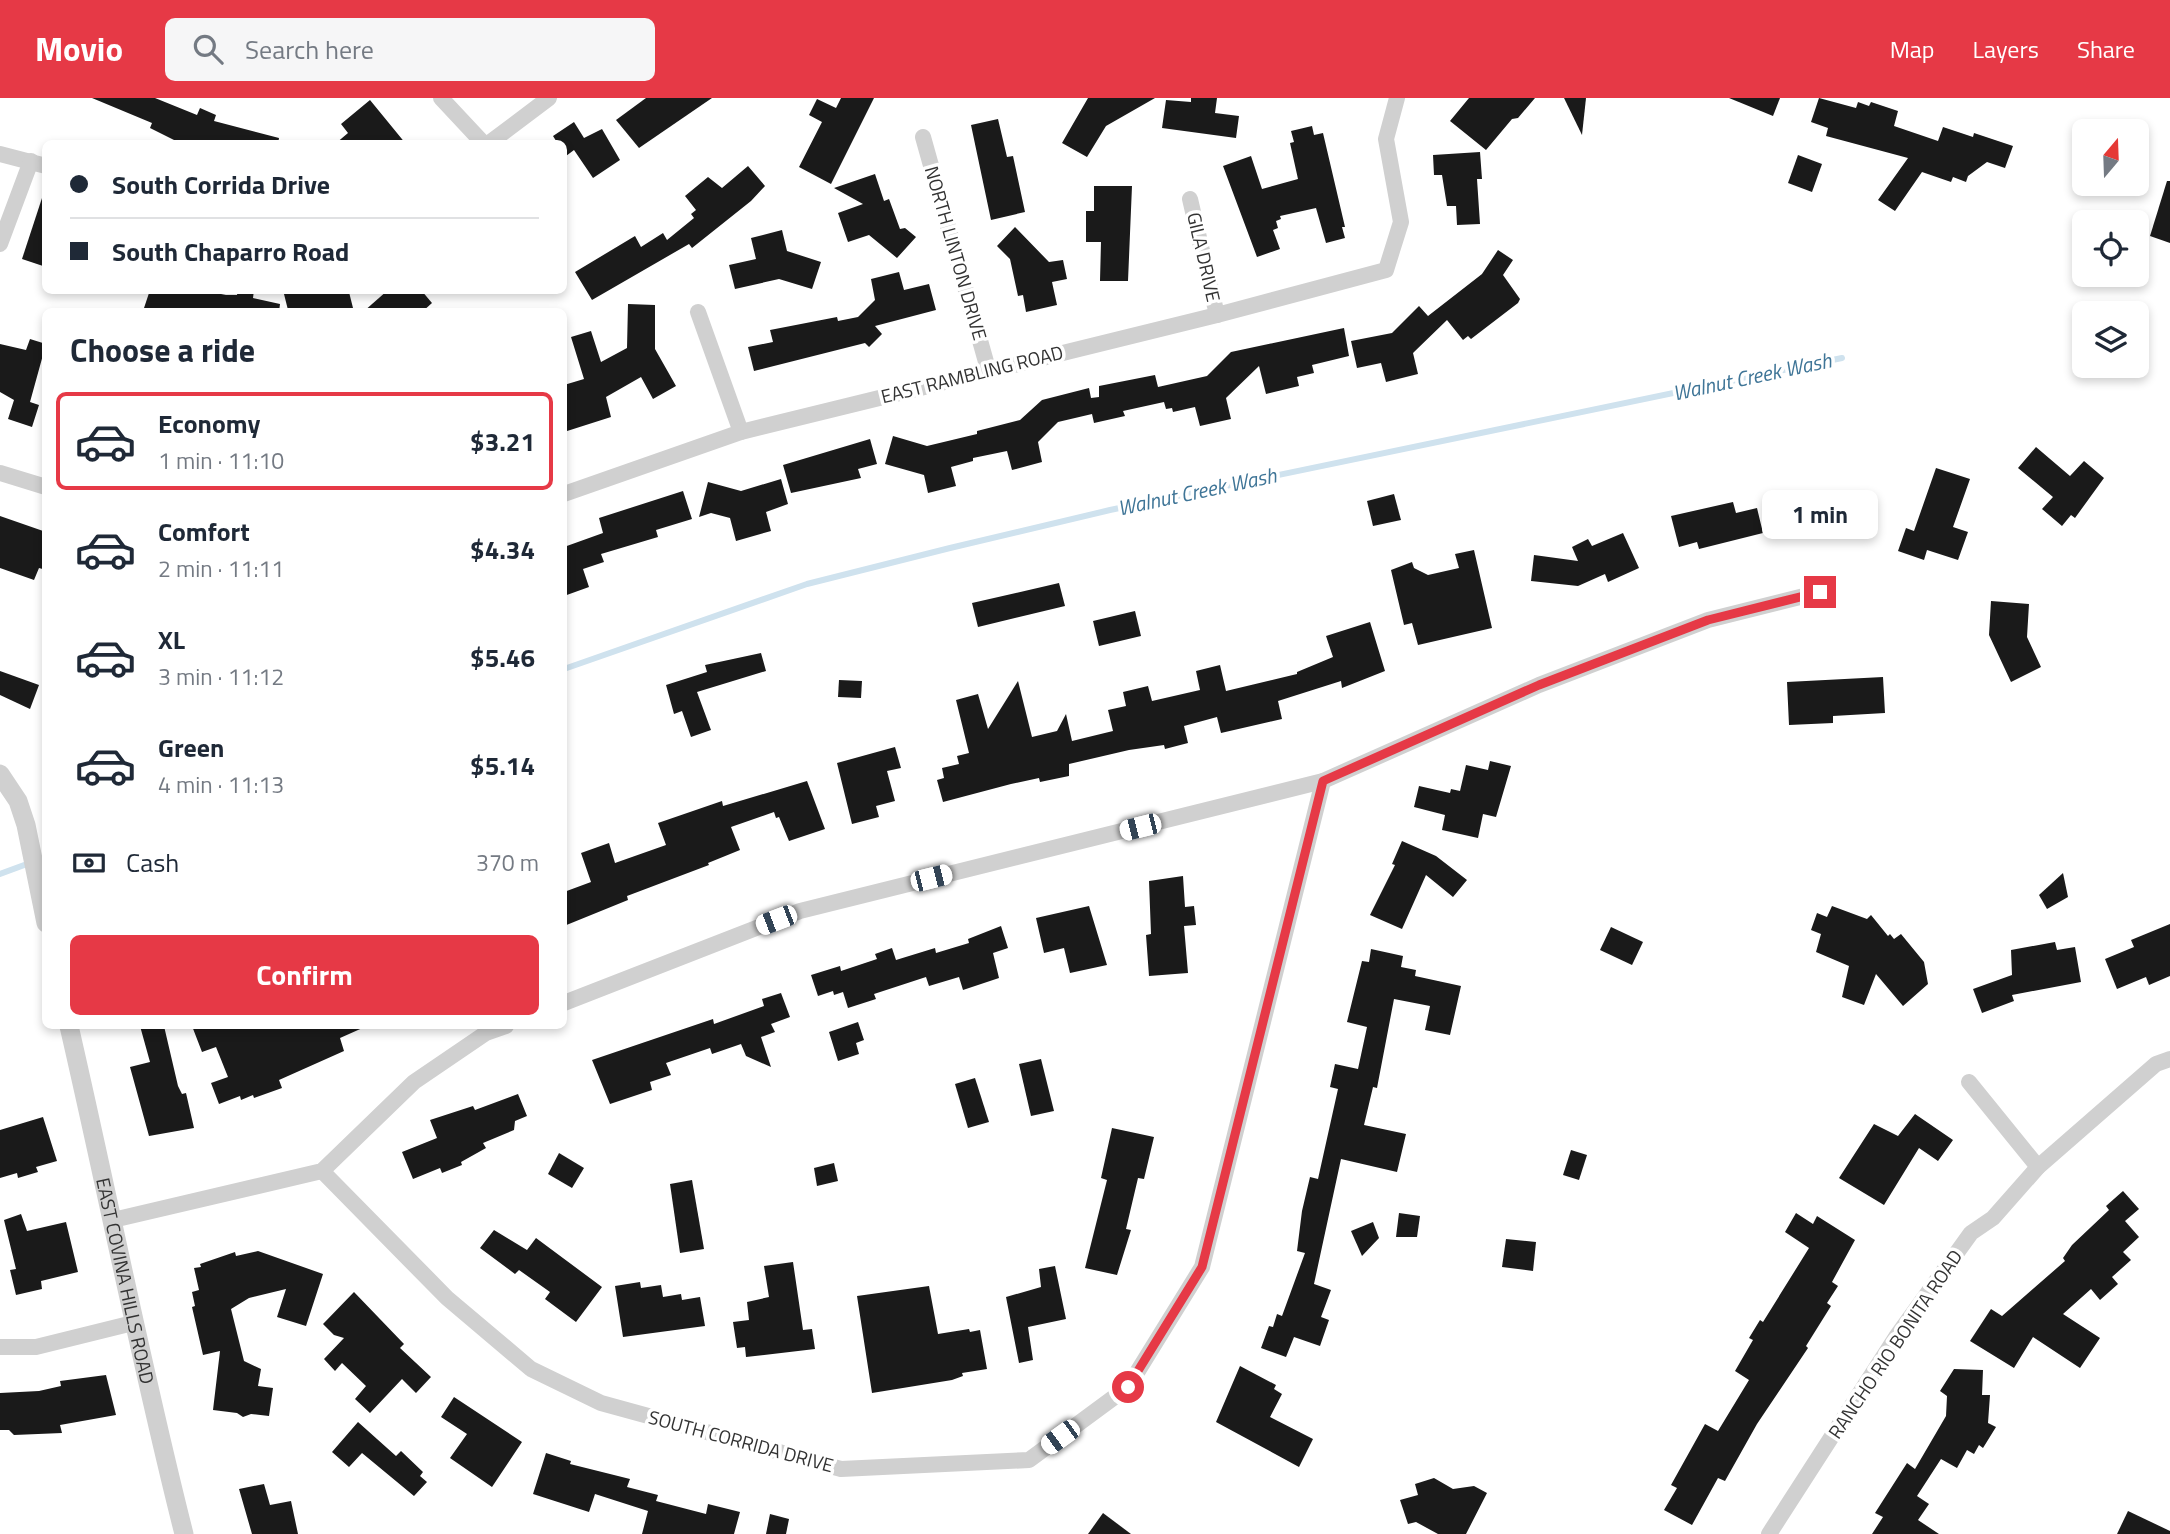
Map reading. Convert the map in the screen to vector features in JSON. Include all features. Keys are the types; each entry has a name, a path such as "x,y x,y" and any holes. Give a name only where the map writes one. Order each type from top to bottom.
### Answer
{"street":[{"path":"441,98 482,140"},
{"path":"491,140 549,98"},
{"name":"EAST RAMBLING ROAD","path":"567,493 741,432 988,369 1217,315 1386,270 1401,222 1387,139 1397,98"},
{"name":"NORTH LINTON DRIVE","path":"923,137 988,369"},
{"path":"0,155 38,164 0,244"},
{"name":"GILA DRIVE","path":"1190,199 1217,315"},
{"path":"698,312 741,432"},
{"path":"0,473 42,486"},
{"path":"567,1002 800,911 1323,781 1539,685 1695,625 1820,592"},
{"path":"0,774 18,802 42,905"},
{"name":"SOUTH CORRIDA DRIVE","path":"323,1171 447,1298 520,1360 601,1403 841,1469 1029,1460 1128,1387 1202,1267 1323,781"},
{"name":"EAST COVINA HILLS ROAD","path":"70,1029 113,1220 133,1323 184,1534"},
{"path":"113,1220 323,1171 414,1082 486,1033 497,1029"},
{"name":"RANCHO RIO BONITA ROAD","path":"1769,1534 1896,1337 1971,1233 1993,1218 2038,1167 2156,1064 2170,1059"},
{"path":"1969,1082 2038,1167"},
{"path":"0,1347 36,1347 133,1323"}],"building":[{"path":"92,98 155,98 197,115 200,108 216,115 214,121 279,138 174,140 150,128 152,123"},
{"path":"646,98 712,98 639,148 616,120"},
{"path":"841,98 874,98 831,184 799,167 822,122 809,115 817,99 836,108"},
{"path":"1088,98 1155,98 1106,126 1087,157 1062,143"},
{"path":"1191,98 1217,98 1215,113 1239,116 1236,138 1162,128 1166,100 1191,102"},
{"path":"1469,98 1535,98 1518,118 1512,119 1486,150 1450,121"},
{"path":"1564,98 1586,98 1582,135"},
{"path":"1729,98 1780,98 1773,116"},
{"path":"1819,98 1856,108 1858,102 1869,106 1871,102 1898,111 1894,126 1938,141 1943,127 1973,137 1974,133 2013,146 2005,168 1987,162 1968,176 1966,182 1953,177 1951,182 1922,172 1895,211 1878,200 1908,158 1826,136 1828,128 1811,122"},
{"path":"370,100 403,140 340,140 348,133 341,124"},
{"path":"998,119 1007,157 1013,156 1025,212 991,220 971,125"},
{"path":"574,122 584,138 602,129 620,160 593,178 574,150 567,155 567,140 556,140 553,136"},
{"path":"1312,126 1314,135 1323,133 1345,227 1342,227 1345,238 1326,243 1316,208 1280,216 1281,219 1276,221 1278,228 1273,230 1280,249 1257,257 1223,166 1251,156 1262,189 1298,179 1290,143 1294,142 1291,131"},
{"path":"1480,152 1482,179 1477,179 1480,224 1457,225 1456,206 1447,206 1442,175 1434,175 1433,155"},
{"path":"1798,155 1822,164 1812,192 1788,183"},
{"path":"748,166 765,186 751,201 692,248 689,244 592,300 575,272 635,236 641,247 663,233 667,240 694,218 691,214 696,210 685,196 708,177 722,188"},
{"path":"875,174 884,201 889,199 900,229 905,228 916,237 897,258 869,235 848,242 838,213 863,204 834,188"},
{"path":"2167,181 2170,181 2170,243 2150,236"},
{"path":"1094,186 1132,186 1128,281 1100,281 1101,242 1086,242 1086,211 1094,211"},
{"path":"42,198 42,266 22,259"},
{"path":"1015,227 1049,262 1063,260 1067,279 1052,282 1057,305 1026,312 1023,295 1018,296 1010,259 997,246"},
{"path":"782,230 787,251 821,262 812,289 779,279 735,289 729,265 756,259 751,238"},
{"path":"1498,250 1513,260 1503,275 1520,299 1518,303 1471,339 1468,336 1463,340 1447,320 1413,353 1418,374 1386,382 1381,363 1357,368 1351,341 1392,333 1419,306 1428,316 1482,274"},
{"path":"899,272 904,290 929,284 936,310 875,326 882,334 869,347 865,343 754,371 748,347 773,342 770,330 837,317 838,321 858,317 875,300 871,279"},
{"path":"149,294 254,294 253,298 280,304 280,308 144,308"},
{"path":"284,294 350,294 353,308 288,308"},
{"path":"383,294 424,294 432,303 426,308 368,308"},
{"path":"628,304 655,305 655,349 676,386 653,399 641,377 606,397 611,417 567,431 567,384 584,379 571,337 591,331 601,362 627,348"},
{"path":"1344,328 1349,356 1312,365 1314,373 1297,377 1299,386 1266,394 1259,366 1226,398 1231,419 1200,426 1195,407 1173,412 1172,408 1166,409 1164,402 1123,411 1125,416 1094,423 1092,414 1058,422 1038,442 1042,462 1012,470 1007,451 973,458 973,461 951,467 956,486 928,493 924,475 885,464 893,436 927,446 1020,420 1042,400 1089,388 1091,398 1099,397 1099,386 1155,375 1158,387 1207,376 1231,352"},
{"path":"30,339 42,343 42,358 30,402 39,405 32,427 8,419 14,400 0,392 0,344 26,350"},
{"path":"870,439 877,464 858,469 861,478 791,493 783,465"},
{"path":"2036,447 2070,476 2084,461 2104,478 2075,518 2071,515 2062,526 2042,509 2053,497 2018,468"},
{"path":"1936,468 1970,479 1953,527 1968,532 1958,560 1927,550 1924,560 1898,551 1906,528 1914,531"},
{"path":"781,479 788,504 766,512 771,531 736,541 730,518 711,513 699,517 708,482 741,491"},
{"path":"683,491 692,519 656,530 658,537 601,554 604,562 583,569 589,587 567,595 567,546 603,533 599,518"},
{"path":"1394,494 1401,520 1373,526 1367,501"},
{"path":"1733,502 1736,513 1757,508 1763,533 1699,549 1697,542 1679,547 1671,516"},
{"path":"0,516 42,531 42,569 39,568 34,580 0,568"},
{"path":"1623,533 1639,568 1608,582 1605,574 1578,586 1531,581 1534,555 1578,561 1572,547 1588,539 1592,546"},
{"path":"1474,550 1492,628 1418,645 1412,623 1404,625 1391,570 1412,562 1414,568 1428,575 1459,568 1455,554"},
{"path":"1059,583 1065,606 978,627 972,603"},
{"path":"1991,601 2029,604 2027,637 2041,667 2011,682 1989,635"},
{"path":"1135,611 1141,636 1099,646 1093,621"},
{"path":"1370,622 1385,671 1342,688 1341,681 1278,701 1282,719 1221,733 1217,717 1184,726 1188,743 1165,749 1164,745 1129,750 1069,764 1069,776 1040,782 1039,778 943,802 937,780 944,778 942,768 959,764 957,756 969,753 956,700 978,694 988,729 1018,681 1032,737 1057,731 1066,714 1072,741 1113,731 1108,710 1126,706 1123,692 1148,686 1152,701 1200,690 1196,671 1220,665 1226,691 1297,674 1333,657 1326,636"},
{"path":"761,653 766,671 697,692 711,730 691,737 682,711 674,714 666,685 707,672 705,665"},
{"path":"0,671 39,685 30,709 0,695"},
{"path":"1883,677 1885,713 1833,716 1833,723 1789,725 1787,682"},
{"path":"839,680 862,681 861,698 838,697"},
{"path":"895,747 901,768 887,771 895,801 876,806 879,817 852,824 837,763"},
{"path":"1490,761 1511,766 1496,817 1483,814 1478,838 1442,830 1445,815 1414,807 1419,786 1450,793 1451,789 1460,791 1466,765 1488,770"},
{"path":"807,781 825,829 789,841 779,817 776,818 774,812 731,827 740,850 708,863 709,865 627,896 628,900 567,925 567,891 591,882 581,853 609,843 615,863 666,845 658,823 722,801 723,806"},
{"path":"1402,841 1436,856 1467,880 1453,897 1426,875 1402,929 1370,915 1395,865 1392,864"},
{"path":"2063,873 2068,897 2047,909 2039,895"},
{"path":"1183,876 1185,907 1194,906 1196,925 1184,926 1188,973 1149,976 1146,935 1151,934 1149,881"},
{"path":"1089,906 1107,965 1070,973 1064,948 1044,953 1036,918"},
{"path":"1832,906 1867,919 1871,915 1888,936 1890,934 1894,939 1901,934 1924,962 1928,984 1903,1006 1876,974 1864,1005 1842,997 1849,966 1816,952 1821,934 1811,930 1817,913 1827,917"},
{"path":"2170,924 2170,976 2149,985 2146,977 2117,989 2105,959 2134,947 2131,940"},
{"path":"1001,926 1008,948 993,953 999,978 963,990 959,977 929,986 926,977 874,994 876,999 848,1008 843,992 834,995 833,991 818,996 811,975 840,966 841,971 877,959 875,954 892,948 896,960 935,948 936,953 969,943 968,939"},
{"path":"1611,927 1643,942 1632,965 1600,950"},
{"path":"2055,942 2057,950 2075,947 2081,982 2012,995 2014,1001 1982,1013 1973,989 2012,975 2011,950"},
{"path":"1371,949 1403,956 1401,967 1416,970 1415,976 1461,986 1450,1035 1425,1030 1430,1006 1394,999 1377,1088 1373,1087 1364,1125 1406,1134 1397,1172 1341,1159 1314,1284 1331,1290 1321,1317 1329,1320 1320,1346 1294,1337 1286,1357 1261,1348 1269,1326 1273,1327 1277,1314 1282,1316 1305,1253 1297,1251 1302,1211 1310,1177 1318,1179 1338,1089 1330,1087 1335,1064 1358,1069 1367,1027 1347,1022 1362,961 1369,962"},
{"path":"781,993 790,1017 771,1024 775,1032 761,1037 771,1067 746,1056 741,1044 712,1054 710,1048 666,1063 671,1075 650,1082 652,1090 610,1104 592,1060 713,1019 714,1024 764,1006 762,999"},
{"path":"858,1022 864,1040 856,1043 859,1054 838,1061 829,1032"},
{"path":"141,1029 165,1029 178,1086 182,1094 186,1093 194,1128 149,1136 130,1067 150,1062"},
{"path":"193,1029 360,1029 340,1038 344,1051 279,1080 282,1088 254,1098 253,1095 241,1100 240,1096 219,1104 211,1083 228,1077 216,1047 202,1052"},
{"path":"1041,1059 1054,1111 1031,1116 1019,1064"},
{"path":"975,1078 989,1122 968,1128 955,1084"},
{"path":"518,1094 527,1116 515,1121 514,1130 483,1143 486,1148 461,1162 462,1165 442,1173 440,1168 413,1179 402,1152 437,1138 430,1120 473,1106 475,1110"},
{"path":"1915,1114 1953,1140 1938,1161 1919,1148 1884,1205 1839,1178 1874,1124 1898,1136"},
{"path":"43,1117 57,1161 36,1167 38,1172 18,1178 17,1173 0,1178 0,1130"},
{"path":"1112,1128 1154,1137 1144,1179 1138,1178 1126,1229 1131,1230 1117,1275 1085,1268 1107,1180 1101,1178"},
{"path":"1571,1150 1587,1155 1579,1180 1563,1175"},
{"path":"559,1153 584,1168 572,1188 548,1174"},
{"path":"834,1163 838,1181 817,1186 814,1168"},
{"path":"692,1180 704,1249 680,1253 670,1184"},
{"path":"2123,1191 2139,1209 2125,1221 2139,1237 2123,1252 2131,1260 2112,1277 2118,1284 2100,1300 2091,1289 2063,1314 2100,1338 2080,1368 2033,1337 2014,1368 1970,1341 1991,1309 2002,1316 2065,1261 2063,1258 2072,1245 2109,1210 2106,1206"},
{"path":"1399,1213 1420,1216 1417,1237 1396,1237"},
{"path":"1796,1213 1813,1224 1817,1216 1855,1240 1832,1282 1838,1286 1827,1303 1831,1306 1806,1346 1808,1348 1757,1424 1725,1481 1718,1478 1692,1525 1664,1510 1677,1488 1671,1485 1705,1424 1718,1431 1749,1380 1735,1371 1753,1340 1749,1338 1760,1320 1763,1322 1809,1248 1785,1232"},
{"path":"21,1214 27,1231 66,1222 78,1272 41,1281 42,1289 16,1295 10,1270 16,1269 4,1220"},
{"path":"1373,1222 1379,1238 1362,1256 1351,1231"},
{"path":"494,1230 527,1250 536,1238 602,1287 576,1322 545,1299 550,1292 519,1270 515,1274 480,1248"},
{"path":"1506,1239 1536,1242 1533,1271 1502,1267"},
{"path":"258,1251 323,1274 306,1326 277,1317 286,1289 249,1298 231,1309 244,1361 261,1369 258,1386 273,1388 269,1416 251,1414 243,1417 237,1413 213,1410 220,1351 203,1355 192,1307 195,1306 192,1292 199,1290 194,1268 235,1252 236,1256"},
{"path":"793,1262 803,1330 812,1329 815,1349 746,1357 745,1347 737,1348 733,1322 749,1320 747,1302 769,1297 764,1266"},
{"path":"1055,1266 1066,1319 1028,1327 1033,1360 1019,1363 1006,1297 1041,1287 1039,1269"},
{"path":"640,1282 641,1288 661,1285 663,1297 681,1294 682,1300 700,1297 705,1326 623,1337 615,1286"},
{"path":"929,1286 938,1334 980,1330 987,1369 962,1373 963,1376 952,1380 872,1393 857,1296"},
{"path":"354,1292 404,1344 400,1348 431,1377 416,1393 402,1379 370,1413 355,1399 366,1386 342,1363 335,1371 324,1359 344,1338 334,1335 323,1324"},
{"path":"1240,1366 1276,1385 1274,1389 1282,1394 1270,1417 1313,1439 1299,1467 1216,1422"},
{"path":"1954,1369 1983,1370 1982,1395 1990,1395 1988,1423 1996,1427 1983,1448 1979,1445 1974,1454 1967,1450 1957,1468 1941,1459 1917,1496 1929,1504 1918,1520 1939,1534 1872,1534 1883,1517 1875,1513 1907,1463 1915,1469 1946,1416 1947,1396 1940,1391"},
{"path":"106,1375 116,1415 60,1425 62,1433 14,1435 9,1430 0,1430 0,1393 39,1391 61,1386 60,1381"},
{"path":"454,1397 522,1442 492,1487 450,1458 467,1434 441,1417"},
{"path":"358,1422 396,1456 401,1451 423,1472 420,1476 427,1482 414,1496 362,1453 349,1467 332,1452"},
{"path":"546,1453 571,1461 570,1464 630,1479 627,1487 658,1495 656,1501 706,1514 708,1504 740,1512 734,1534 642,1534 648,1511 595,1494 589,1512 533,1494"},
{"path":"1434,1478 1453,1489 1474,1486 1487,1493 1466,1534 1438,1534 1416,1522 1408,1524 1400,1500 1418,1495 1415,1484"},
{"path":"264,1484 270,1505 291,1501 298,1534 252,1534 239,1489"},
{"path":"2128,1511 2170,1531 2170,1534 2117,1534"},
{"path":"1103,1513 1131,1534 1088,1534"},
{"path":"770,1514 789,1519 786,1534 766,1534"}],"waterway":[{"name":"Walnut Creek Wash","path":"567,668 807,584 950,548 1110,510 1842,358"},
{"name":"Walnut Creek Wash","path":"0,874 42,858"}],"route":[{"path":"1128,1387 1202,1267 1323,781 1539,685 1708,620 1820,592"}]}
